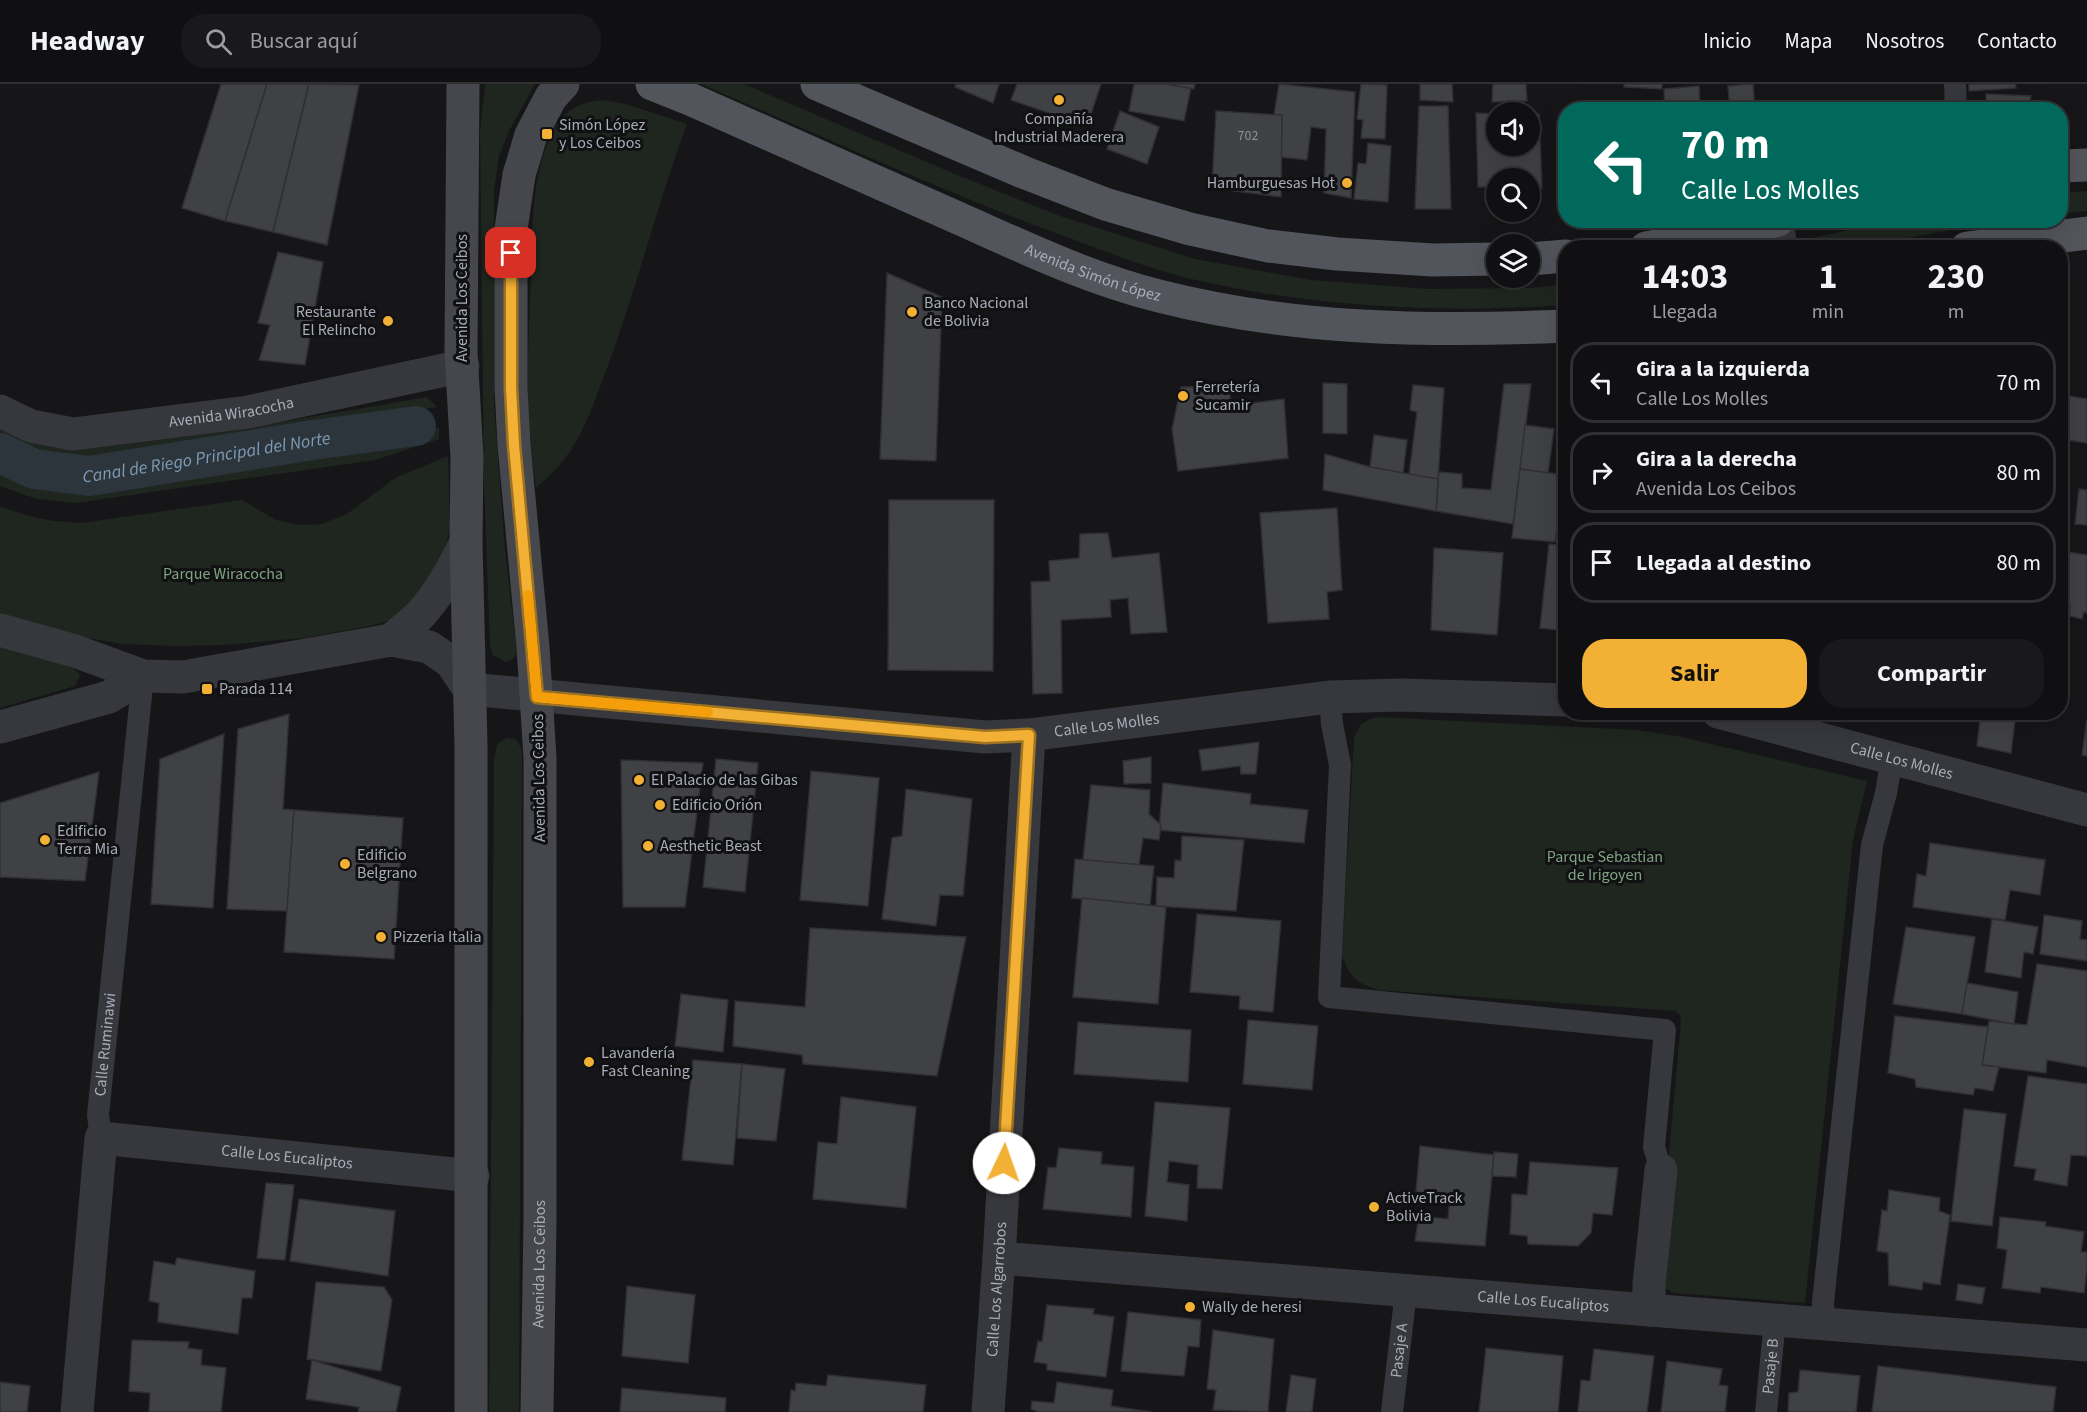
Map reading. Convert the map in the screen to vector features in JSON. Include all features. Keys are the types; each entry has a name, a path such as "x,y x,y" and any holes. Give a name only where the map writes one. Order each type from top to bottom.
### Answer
{"main road":[{"path":"817,84 1033,176 1105,204 1190,230 1268,246 1337,254 1433,260 1486,259"},
{"name":"Avenida Simón López","path":"667,87 1070,266 1156,296 1224,311 1390,328 1503,329 1558,326"},
{"path":"2068,166 2087,165"},
{"path":"1689,240 1748,228"},
{"path":"2031,240 2087,233"},
{"path":"1540,258 1558,257"}],"street":[{"name":"Avenida Los Ceibos","path":"463,84 463,366 467,457 466,542 471,746 473,1176 471,1412"},
{"name":"Avenida Los Ceibos","path":"537,1412 540,1220 540,758 537,697 514,445 511,388 511,229 519,175 531,135 551,97 562,84"},
{"name":"Avenida Wiracocha","path":"0,411 31,426 73,434 248,412 463,366"},
{"path":"391,640 419,616 434,598 449,576 466,542"},
{"path":"0,630 75,651 143,676 183,676 391,640 429,647 451,662 469,689"},
{"path":"0,727 109,697 143,676"},
{"name":"Calle Los Molles","path":"469,689 985,737 1029,735 1330,697 1401,695 1558,700"},
{"name":"Calle Los Molles","path":"1750,720 2087,810"},
{"name":"Calle Los Algarrobos","path":"988,1412 1029,735"},
{"name":"Calle Los Eucaliptos","path":"101,1138 473,1176"},
{"name":"Calle Ruminawi","path":"77,1412 101,1138"},
{"path":"1648,1310 1661,1170"},
{"name":"Calle Los Eucaliptos","path":"999,1258 2087,1345"}],"lane":[{"path":"1955,84 1956,102"},
{"name":"Calle Ruminawi","path":"101,1138 98,1116 143,676"},
{"path":"1330,697 1332,724 1340,765 1329,997 1665,1030 1654,1147 1661,1170"},
{"path":"1824,1324 1823,1302 1872,845 1886,793 1892,758"},
{"name":"Pasaje A","path":"1392,1412 1406,1291"},
{"name":"Pasaje B","path":"1766,1412 1775,1320"}],"green space":[{"path":"485,84 535,84 509,131 499,156 494,191 494,405 505,550 517,653 513,659 506,662 493,655 490,647 484,482 480,132"},
{"path":"701,84 744,84 1060,216 1195,259 1311,280 1428,289 1540,288 1558,285 1558,306 1471,309 1375,306 1281,296 1234,288 1171,274 1138,263 968,199"},
{"path":"603,100 626,104 687,124 618,338 588,417 570,452 536,488 531,452 527,379 533,217 537,181 546,146 558,122 575,108"},
{"path":"2087,191 2087,211 2068,213 2068,192"},
{"path":"1856,228 1961,228 1897,240 1809,239"},
{"path":"427,397 437,407 79,465 45,460 0,440 0,423 80,448 286,421"},
{"path":"439,428 439,439 375,460 76,503 37,499 0,486 0,470 39,484 74,488"},
{"name":"Parque Wiracocha","path":"448,456 450,527 445,551 410,607 391,620 304,638 223,645 173,646 123,644 88,638 0,615 0,506 39,518 81,523 242,500 276,520 300,525 322,524 347,514 395,478"},
{"path":"0,646 71,665 80,675 75,686 0,708"},
{"name":"Parque Sebastian de Irigoyen","path":"1379,717 1638,730 1682,737 1867,781 1853,840 1805,1303 1674,1293 1664,1288 1658,1275 1681,1022 1680,1015 1676,1011 1378,990 1364,984 1351,974 1342,955 1354,739 1363,724"},
{"path":"507,738 516,739 522,750 519,1412 489,1412 494,760 497,744"}],"building":[{"path":"221,84 267,84 225,221 182,208"},
{"path":"267,84 309,84 273,232 225,221"},
{"path":"309,84 359,85 327,245 273,232"},
{"path":"956,84 999,84 993,103 955,87"},
{"path":"1017,84 1101,84 1087,126 1011,100"},
{"path":"1134,84 1167,84 1191,88 1184,121 1129,111"},
{"path":"1167,84 1195,84 1194,89"},
{"path":"1279,84 1355,92 1351,198 1324,193 1326,129 1311,127 1307,160 1281,157 1282,115 1274,115"},
{"path":"1361,84 1387,85 1385,139 1361,138 1363,120 1357,119"},
{"path":"1420,84 1452,84 1453,102 1420,100"},
{"path":"1493,84 1526,84 1527,101 1492,102"},
{"path":"1624,84 1662,84 1662,89 1624,87"},
{"path":"1753,84 1754,102 1729,102 1728,86"},
{"path":"1969,84 2015,84 2016,88 1969,91"},
{"path":"1699,86 1700,102 1665,102 1664,89"},
{"path":"1986,94 2031,96 2030,102 1986,102"},
{"path":"1419,106 1448,106 1451,209 1415,209"},
{"path":"1120,111 1159,127 1147,164 1107,149"},
{"path":"1216,111 1282,115 1281,197 1212,188"},
{"path":"1476,113 1486,113 1486,156 1540,156 1540,139 1542,188 1540,188 1540,168 1486,168 1486,187 1478,187"},
{"path":"1368,143 1391,146 1388,202 1354,199 1358,163 1366,164"},
{"path":"278,252 323,262 305,365 259,360 270,325 258,323"},
{"path":"887,273 942,297 936,461 880,459"},
{"path":"1323,383 1347,384 1347,434 1323,433"},
{"path":"1504,384 1531,384 1513,524 1436,511 1439,472 1462,474 1462,488 1491,490"},
{"path":"1413,385 1444,388 1438,479 1409,475 1417,412 1410,410"},
{"path":"1229,386 1231,406 1284,399 1288,458 1178,471 1172,429 1181,387"},
{"path":"2068,396 2087,399 2087,443 2068,440"},
{"path":"1525,425 1554,429 1548,473 1520,469"},
{"path":"1374,435 1407,440 1403,473 1370,467"},
{"path":"1325,454 1370,467 1438,479 1436,511 1323,490"},
{"path":"1520,469 1558,474 1558,520 1555,542 1512,538"},
{"path":"2079,489 2087,490 2087,525 2075,524"},
{"path":"889,500 994,500 993,671 888,670"},
{"path":"1337,508 1342,590 1327,592 1329,619 1268,623 1260,513"},
{"path":"1108,533 1112,558 1159,553 1167,632 1131,634 1128,598 1110,600 1111,617 1061,620 1062,693 1033,694 1031,582 1050,581 1049,561 1079,558 1080,534"},
{"path":"1549,544 1558,545 1558,630 1540,628"},
{"path":"1434,548 1503,553 1497,635 1431,630"},
{"path":"2068,552 2087,555 2087,613 2084,612 2082,619 2070,616 2070,604 2068,604"},
{"path":"289,714 283,809 294,810 287,911 227,909 238,729"},
{"path":"1980,720 2015,720 2011,753 1977,746"},
{"path":"2087,720 2087,756 2082,755"},
{"path":"224,734 213,908 151,904 160,759"},
{"path":"1259,742 1256,774 1241,774 1240,766 1202,771 1199,750"},
{"path":"1151,757 1151,783 1124,784 1123,761"},
{"path":"716,759 758,763 745,892 703,887"},
{"name":"Edificio Orión","path":"621,760 703,763 685,907 623,907"},
{"path":"811,771 879,778 868,906 800,900"},
{"name":"Edificio Terra Mia","path":"99,772 85,881 0,877 0,803"},
{"path":"1163,783 1251,794 1250,804 1308,810 1304,843 1159,830"},
{"path":"1091,785 1150,790 1149,814 1161,825 1159,840 1143,838 1139,865 1083,860"},
{"path":"906,789 972,799 963,896 940,895 936,926 882,919 892,838 902,836"},
{"name":"Edificio Belgrano","path":"294,810 403,818 394,959 284,952"},
{"path":"1182,836 1244,840 1236,911 1156,906 1157,877 1174,878 1175,860 1181,861"},
{"path":"1930,843 2045,860 2040,895 2010,890 2005,920 1913,907 1917,874 1926,876"},
{"path":"1075,859 1154,866 1150,905 1072,898"},
{"path":"1082,898 1166,907 1158,1004 1073,997"},
{"path":"1197,914 1281,921 1273,1012 1239,1009 1240,996 1190,992"},
{"path":"2044,915 2082,921 2080,939 2087,940 2087,961 2040,954"},
{"path":"1992,919 2038,927 2033,954 2024,952 2021,978 1985,972"},
{"path":"1906,927 1975,937 1962,1014 1893,1004"},
{"path":"810,928 966,937 937,1076 803,1064 802,1055 733,1046 735,1001 805,1007"},
{"path":"2037,964 2087,971 2087,1067 2047,1060 2046,1073 1982,1065 1989,1021 2027,1025"},
{"path":"1967,983 2018,992 2014,1024 1962,1014"},
{"path":"681,994 728,1000 723,1052 675,1046"},
{"path":"1895,1016 1988,1027 1982,1065 1999,1067 1993,1091 1975,1088 1973,1095 1916,1087 1915,1079 1888,1073"},
{"path":"1248,1020 1318,1026 1312,1090 1243,1084"},
{"path":"1078,1022 1191,1030 1188,1082 1074,1074"},
{"path":"693,1060 742,1064 733,1165 682,1160"},
{"path":"742,1064 785,1069 776,1141 737,1138"},
{"path":"2028,1076 2087,1084 2087,1156 2071,1155 2067,1186 2034,1180 2036,1169 2014,1166"},
{"path":"841,1097 916,1107 906,1208 813,1199 818,1142 837,1144"},
{"path":"1155,1102 1230,1108 1222,1189 1197,1188 1198,1165 1169,1161 1167,1182 1189,1185 1187,1221 1145,1216"},
{"path":"1964,1109 2006,1114 1992,1226 1951,1221"},
{"path":"1420,1146 1494,1155 1485,1246 1415,1241 1419,1216 1448,1219 1450,1196 1416,1192"},
{"path":"1059,1148 1102,1152 1101,1164 1134,1167 1131,1217 1043,1209 1048,1167 1056,1168"},
{"path":"1494,1152 1518,1154 1516,1177 1492,1176"},
{"path":"1530,1162 1618,1168 1612,1215 1593,1213 1591,1233 1578,1246 1528,1244 1527,1236 1510,1234 1512,1194 1527,1195"},
{"path":"266,1183 294,1185 285,1260 257,1258"},
{"path":"1889,1190 1940,1198 1939,1211 1950,1215 1940,1285 1923,1282 1922,1290 1889,1285 1888,1253 1877,1251 1882,1210 1887,1211"},
{"path":"299,1199 395,1211 388,1276 290,1261"},
{"path":"2000,1217 2046,1222 2045,1226 2084,1232 2081,1252 2087,1252 2087,1268 2084,1293 2041,1287 2040,1293 2002,1288 2007,1250 1997,1248"},
{"path":"177,1258 255,1271 252,1298 242,1298 238,1334 158,1322 159,1303 149,1301 154,1261 175,1265"},
{"path":"316,1282 384,1287 392,1300 381,1371 307,1359"},
{"path":"1958,1284 1985,1288 1982,1304 1956,1300"},
{"path":"627,1286 695,1295 688,1363 622,1356"},
{"path":"1047,1305 1094,1309 1093,1314 1114,1317 1106,1377 1047,1370 1047,1364 1034,1362 1038,1341 1042,1342"},
{"path":"1128,1312 1201,1320 1199,1347 1188,1346 1184,1376 1121,1371"},
{"path":"1213,1330 1274,1339 1268,1412 1213,1410 1216,1390 1207,1389"},
{"path":"132,1340 189,1342 188,1348 202,1350 201,1365 226,1368 221,1412 149,1412 150,1393 129,1391"},
{"path":"1486,1348 1563,1356 1558,1412 1479,1412"},
{"path":"1594,1349 1654,1356 1647,1412 1578,1412 1581,1380 1590,1381"},
{"path":"312,1360 401,1387 396,1412 358,1412 359,1407 306,1399"},
{"path":"1667,1361 1722,1369 1719,1385 1728,1386 1725,1412 1661,1412"},
{"path":"1878,1366 2056,1387 2053,1412 1872,1412"},
{"path":"1800,1370 1860,1376 1856,1412 1788,1412 1789,1393 1798,1392"},
{"path":"828,1375 926,1385 923,1412 789,1412 791,1390 795,1391 796,1383 826,1386"},
{"path":"1291,1375 1316,1379 1312,1412 1286,1412"},
{"path":"0,1382 30,1386 27,1412 0,1412"},
{"path":"1057,1382 1113,1390 1111,1406 1152,1412 1039,1412 1031,1409 1032,1401 1054,1403"},
{"path":"622,1388 726,1398 725,1412 620,1412"}],"waterway":[{"name":"Canal de Riego Principal del Norte","path":"0,453 34,469 89,476 416,426"}],"slow traffic":[{"path":"528,595 537,697 708,712"}],"place":[{"name":"Compañía Industrial Maderera","path":"1059,100"},
{"name":"Simón López y Los Ceibos","path":"547,134"},
{"name":"Hamburguesas Hot","path":"1347,183"},
{"name":"Banco Nacional de Bolivia","path":"912,312"},
{"name":"Restaurante El Relincho","path":"388,321"},
{"name":"Ferretería Sucamir","path":"1183,396"},
{"name":"Parada 114","path":"207,689"},
{"name":"El Palacio de las Gibas","path":"639,780"},
{"name":"Edificio Orión","path":"660,805"},
{"name":"Edificio Terra Mia","path":"45,840"},
{"name":"Aesthetic Beast","path":"648,846"},
{"name":"Edificio Belgrano","path":"345,864"},
{"name":"Pizzeria Italia","path":"381,937"},
{"name":"Lavandería Fast Cleaning","path":"589,1062"},
{"name":"ActiveTrack Bolivia","path":"1374,1207"},
{"name":"Wally de heresi","path":"1190,1307"}],"route":[{"path":"511,253 511,388 514,445 537,697 985,737 1029,735 1004,1163"}]}
